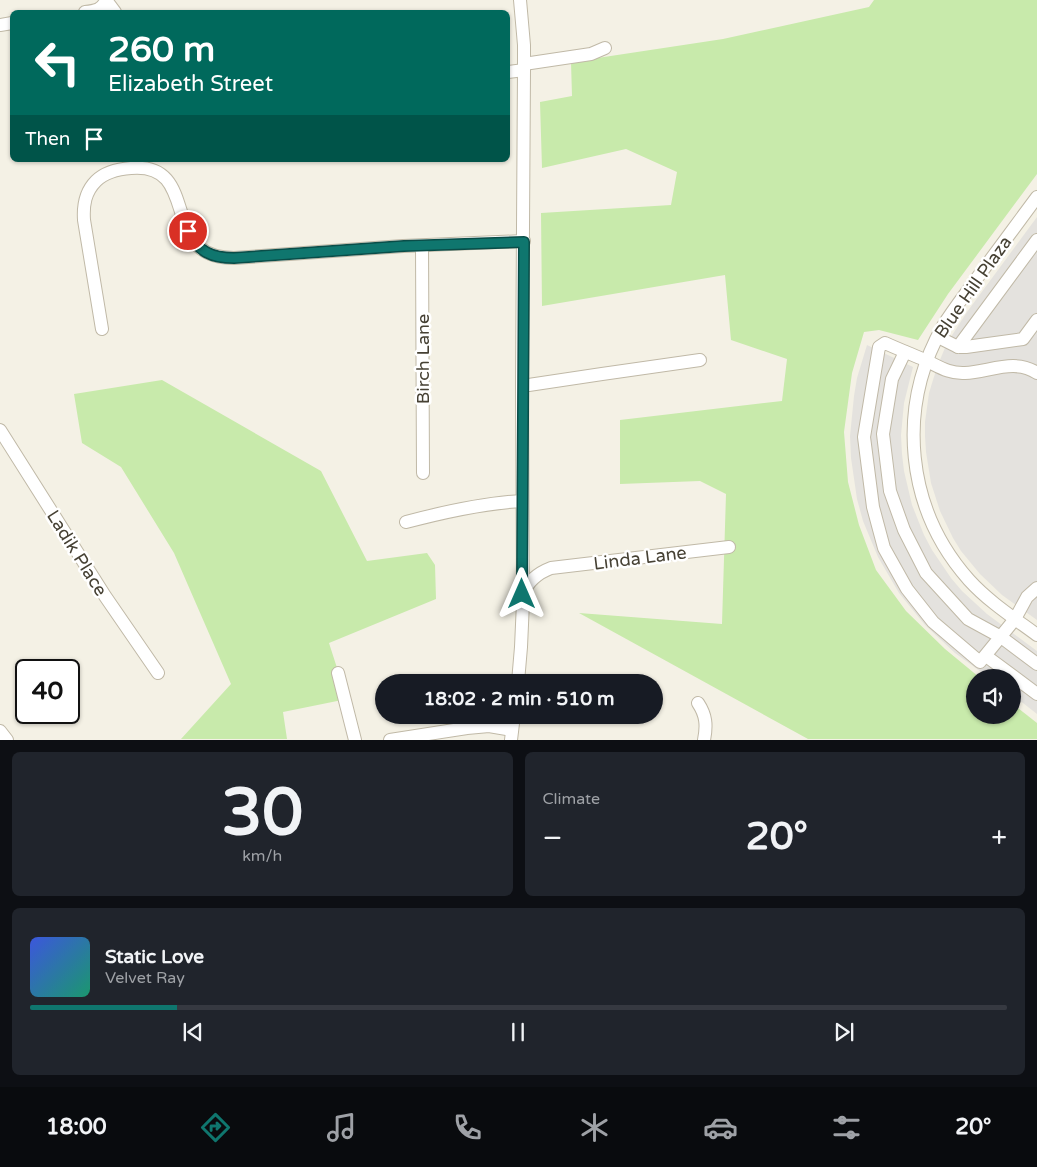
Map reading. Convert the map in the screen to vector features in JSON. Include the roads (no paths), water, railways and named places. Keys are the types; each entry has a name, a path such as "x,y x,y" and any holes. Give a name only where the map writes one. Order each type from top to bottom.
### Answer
{"street":[{"path":"98,10 106,0"},
{"path":"519,674 522,594 524,242 524,45 520,0"},
{"path":"510,71 591,54 605,48"},
{"path":"102,330 84,220 84,202 91,186 97,180 116,170 138,167 158,173 172,187 188,231 198,247 214,256 224,258 524,242"},
{"name":"Blue Hill Plaza","path":"1037,198 957,305 938,337 927,361 918,391 913,436 916,470 924,501 939,537 961,570 983,594 1037,635"},
{"path":"958,346 1037,240"},
{"name":"Birch Lane","path":"422,246 423,473"},
{"path":"938,337 958,346 966,347 1023,339 1037,320"},
{"path":"1037,373 1026,367 1015,365 955,373 885,343 879,347 864,437 873,507 884,548 907,589 934,622 980,662 1015,619 1027,597 1037,588"},
{"path":"905,352 892,379 883,434 890,491 904,530 926,573 968,619 1001,637 1037,664"},
{"path":"522,386 700,360"},
{"name":"Ladik Place","path":"0,430 5,451 158,673"},
{"path":"406,522 463,508 522,501"},
{"name":"Linda Lane","path":"522,550 534,564 551,568 729,547"},
{"name":"Linda Lane","path":"522,594 539,573 551,568"},
{"path":"986,656 1037,694"},
{"path":"338,673 355,740"},
{"path":"698,703 706,719 704,740"},
{"path":"390,740 490,726 512,735"},
{"path":"0,731 7,740"}]}
